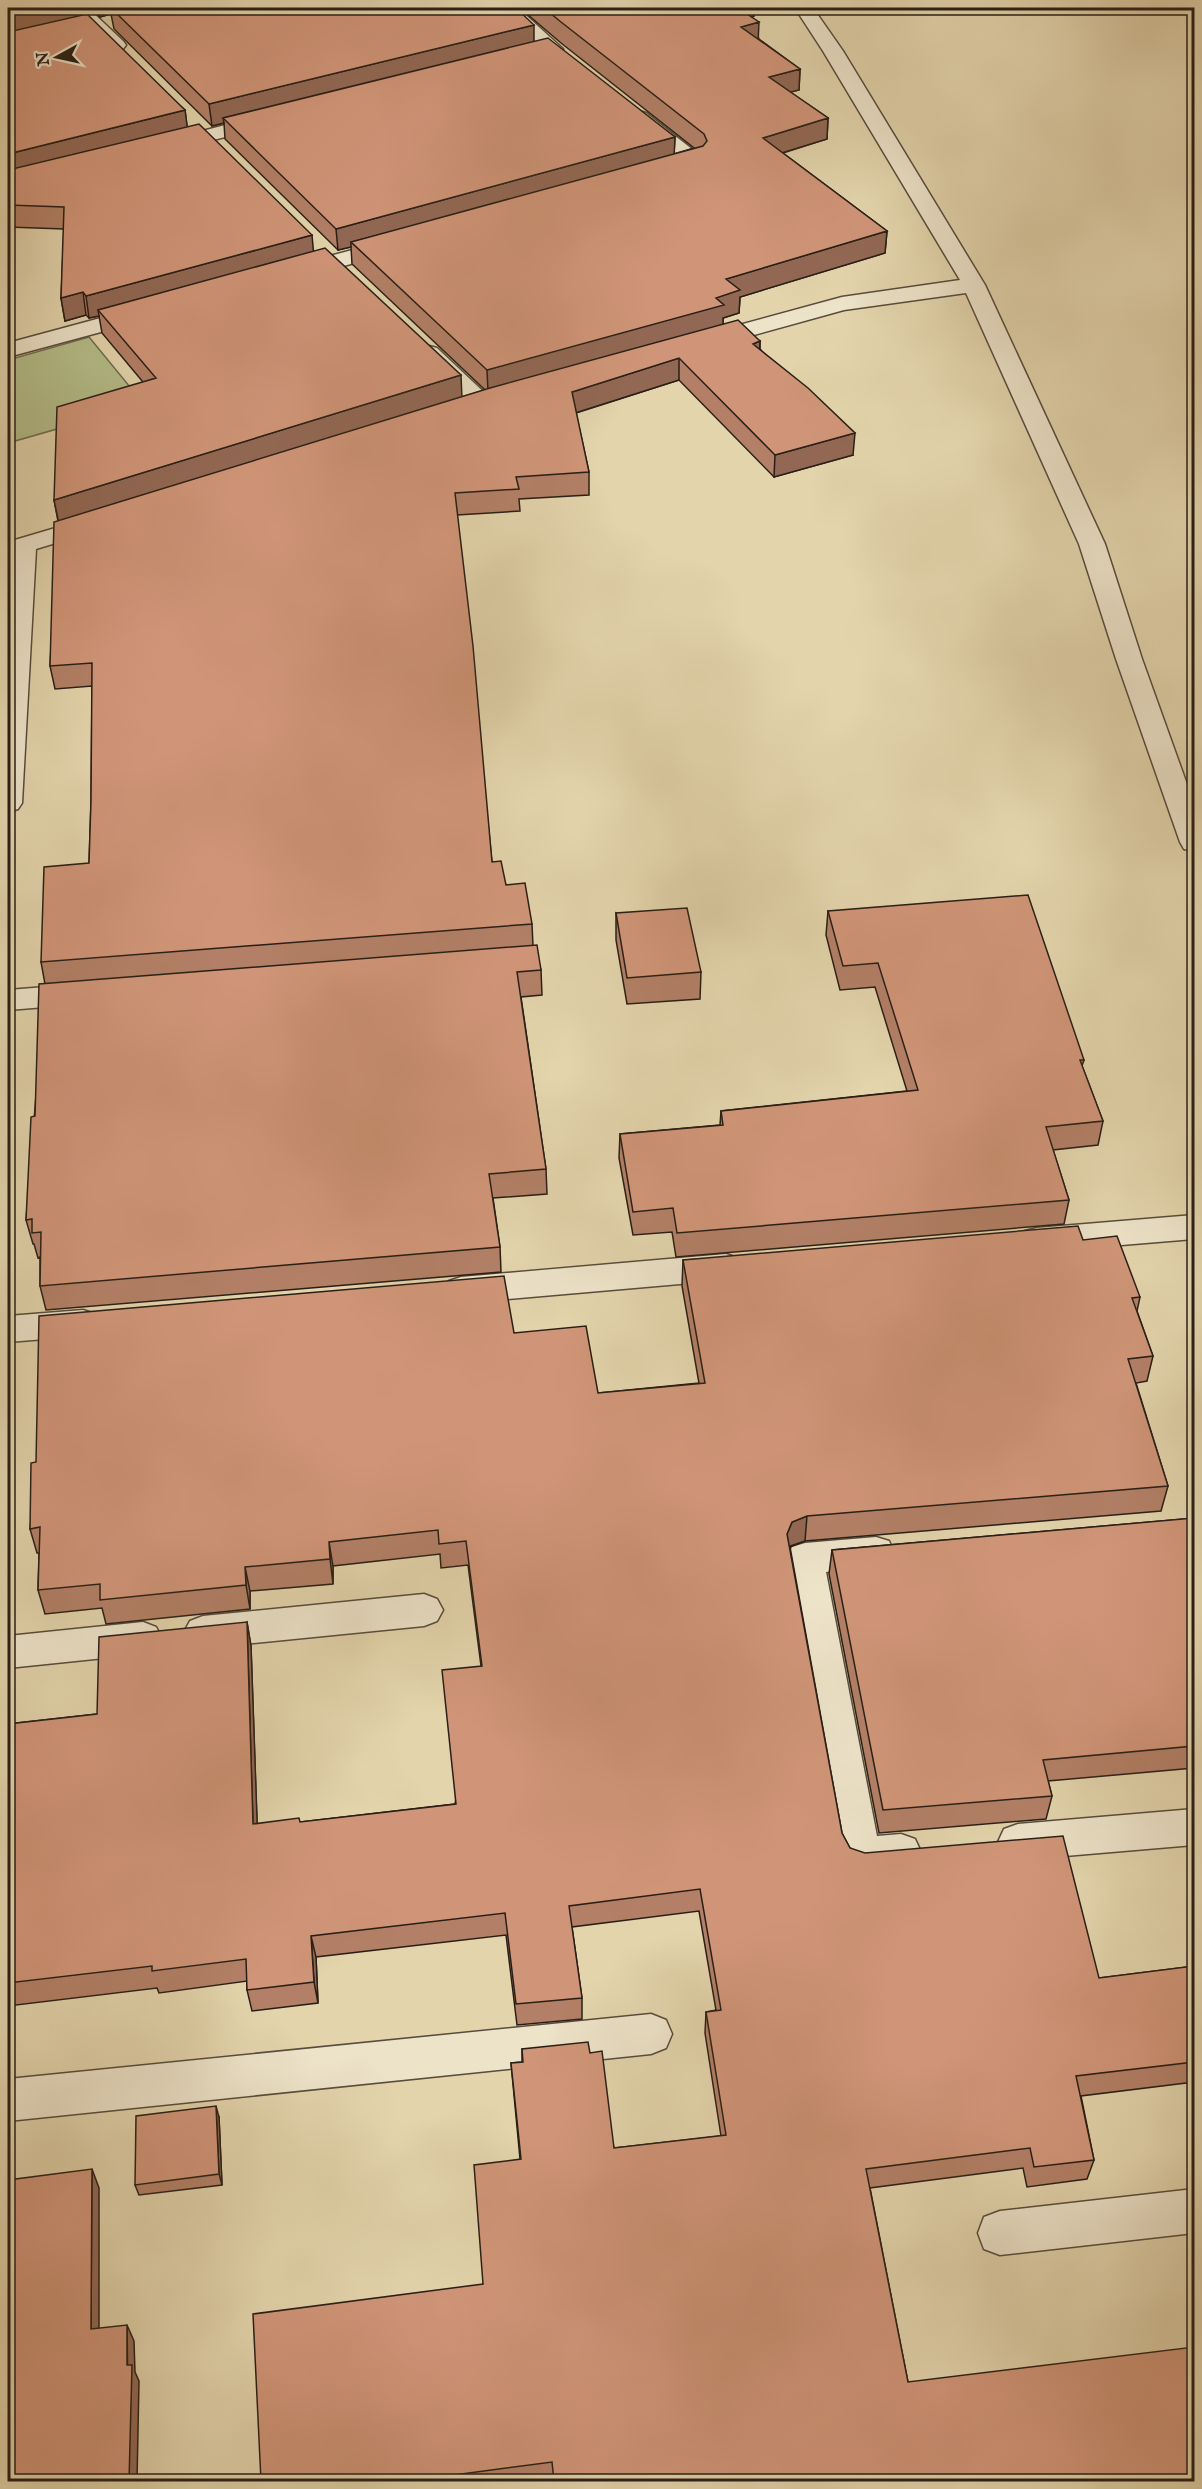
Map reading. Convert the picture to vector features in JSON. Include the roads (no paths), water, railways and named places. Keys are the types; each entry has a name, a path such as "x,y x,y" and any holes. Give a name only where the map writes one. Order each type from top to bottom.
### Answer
{"street":[{"path":"78,8 127,57"},
{"path":"507,8 570,63"},
{"path":"804,8 833,51 974,285 1092,543 1129,659 1194,842"},
{"path":"74,30 117,20"},
{"path":"507,60 553,49"},
{"path":"624,105 695,161 650,174"},
{"path":"152,149 288,116"},
{"path":"191,120 224,153"},
{"path":"278,277 413,240"},
{"path":"317,245 350,278"},
{"path":"684,347 842,304 974,285"},
{"path":"8,350 165,307"},
{"path":"416,340 493,400 459,410"},
{"path":"8,803 16,548 116,517"},
{"path":"8,1000 113,992"},
{"path":"1005,1243 1194,1227"},
{"path":"435,1292 755,1264"},
{"path":"8,1329 114,1320"},
{"path":"911,1549 805,1558 861,1855 933,1849"},
{"path":"8,1652 424,1610"},
{"path":"980,1845 1194,1827"},
{"path":"8,2100 651,2034"},
{"path":"1000,2233 1194,2211"}]}
